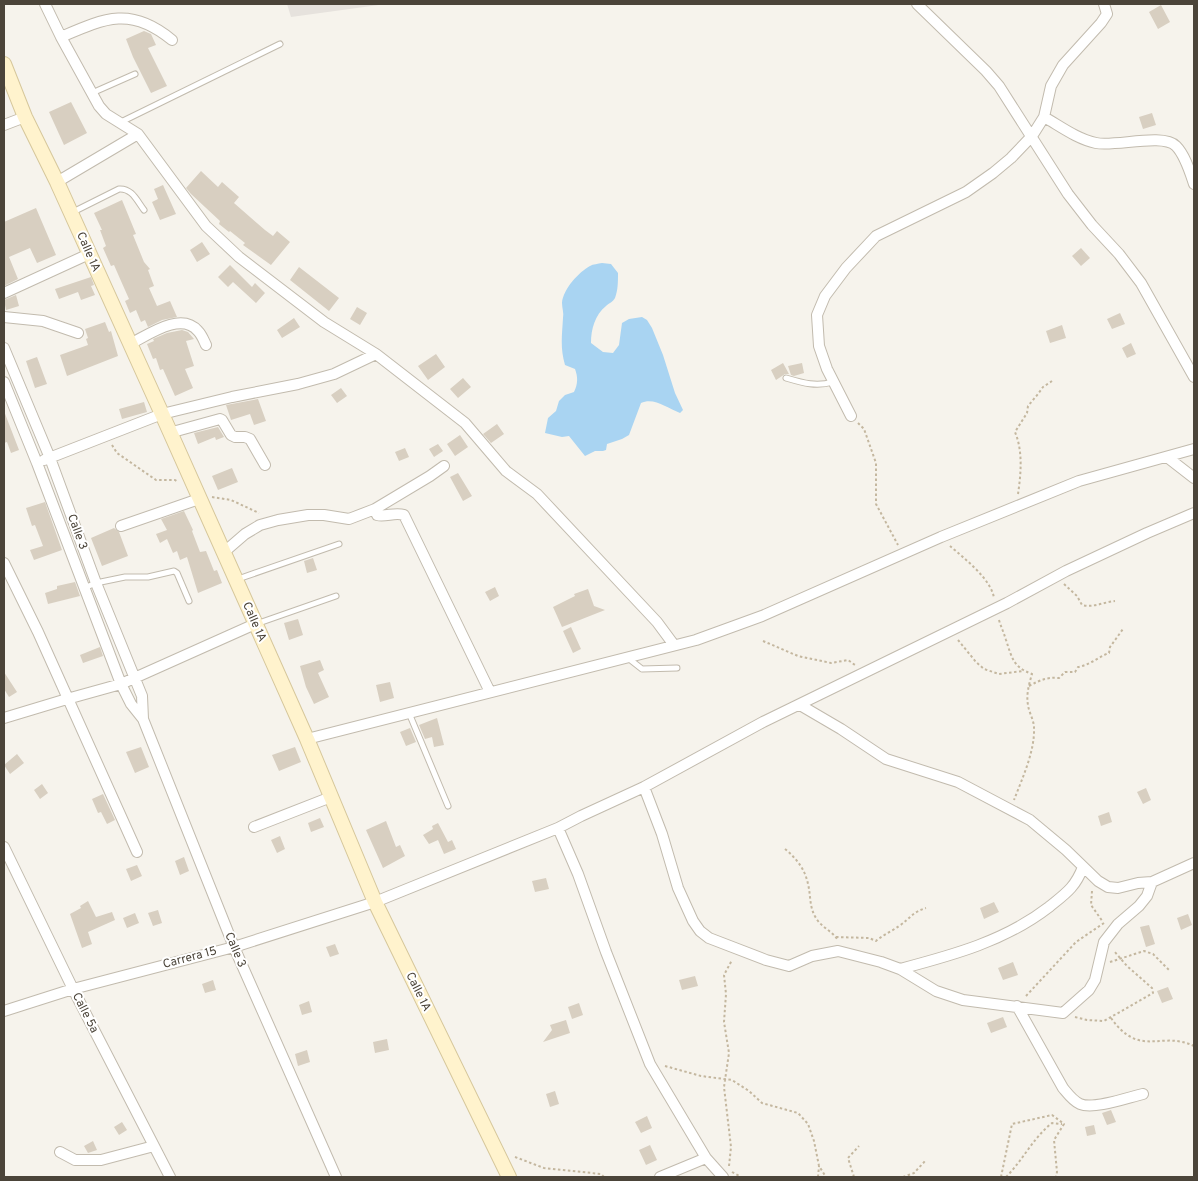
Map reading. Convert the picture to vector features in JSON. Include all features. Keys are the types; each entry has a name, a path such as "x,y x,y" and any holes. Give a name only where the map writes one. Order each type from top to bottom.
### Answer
{"street":[{"path":"45,4 99,106 106,114 138,134 206,226 239,257 324,322 376,354 465,423 506,471 544,502 657,622 674,644"},
{"path":"917,4 999,86 1068,194 1141,283 1194,377"},
{"path":"851,416 833,382 819,346 817,314 825,296 846,268 876,236 966,192 1011,158 1032,136 1044,117 1051,86 1063,65 1107,14 1104,4"},
{"path":"61,37 106,19 117,19 142,20 158,28 172,40"},
{"name":"Calle 1A","path":"4,64 25,117 71,213 307,739 375,902 509,1177"},
{"path":"4,125 25,117"},
{"path":"1044,117 1081,138 1094,143 1171,142 1178,147 1194,184"},
{"path":"56,182 138,134"},
{"path":"4,292 89,254"},
{"path":"4,317 43,320 78,333"},
{"path":"130,344 172,324 181,322 190,324 199,331 206,345"},
{"name":"Calle 3","path":"4,348 50,458 96,583 142,696 143,718"},
{"path":"37,463 162,414 232,397 298,384 334,374 376,354"},
{"name":"Calle 3","path":"4,382 37,463 121,684 131,704 143,718 234,947 336,1177"},
{"path":"169,433 220,419 231,435 250,439 265,465"},
{"path":"307,739 626,656 696,640 762,616 941,537 1079,481 1194,449"},
{"path":"1167,457 1194,478"},
{"path":"224,553 244,534 260,525 271,522 308,515 324,515 349,520 375,509 444,466"},
{"path":"122,526 198,497"},
{"path":"375,509 377,515 398,513 404,514 408,520 490,692"},
{"name":"Carrera 15","path":"4,1011 73,988 234,947 375,902 558,828 644,787 763,722 996,609 1146,533 1194,513"},
{"path":"4,563 38,632 137,852"},
{"path":"4,718 67,698 121,684 255,624"},
{"path":"800,705 886,758 958,782 1030,820 1098,881 1108,887 1118,888 1152,882 1194,863"},
{"path":"644,787 662,834 678,888 693,921 709,938 789,966 812,956 838,951 900,969 936,991 963,1000 1063,1013 1089,990 1095,980 1104,942 1118,924 1139,906 1147,896 1152,882"},
{"path":"254,827 331,796"},
{"path":"558,828 578,874 650,1064 706,1158 722,1177"},
{"name":"Calle 5a","path":"4,847 73,988 170,1177"},
{"path":"900,969 961,953 1015,929 1036,917 1069,892 1083,867"},
{"path":"1017,1006 1062,1088 1071,1098 1081,1104 1091,1106 1143,1094"},
{"path":"60,1152 75,1160 101,1160 154,1146"},
{"path":"660,1177 706,1158"}],"lane":[{"path":"120,122 280,44"},
{"path":"92,93 135,74"},
{"path":"71,213 119,189 126,188 144,210"},
{"path":"786,378 810,385 833,382"},
{"path":"235,580 339,544"},
{"path":"84,588 96,583 125,577 148,577 174,571 177,573 189,601"},
{"path":"255,624 336,596"},
{"path":"626,656 642,669 677,668"},
{"path":"409,712 448,806"}],"path":[{"path":"1017,506 1021,462 1020,447 1014,432 1027,413 1028,406 1043,387 1052,381"},
{"path":"851,416 864,429 876,463 876,504 904,554"},
{"path":"109,435 112,446 117,453 156,480 175,480 198,497 231,500 254,510 271,522"},
{"path":"941,537 970,563 992,588 996,609 1009,651 1014,662 1023,671"},
{"path":"1052,579 1063,582 1077,596 1082,605 1091,607 1115,600"},
{"path":"956,628 961,644 984,669 999,674 1023,671 1032,674 1028,706 1035,727 1034,738 1027,765 1010,809"},
{"path":"1029,686 1048,677 1059,678 1065,672 1076,672 1078,667 1101,658 1109,653 1110,647 1122,629"},
{"path":"763,641 798,656 831,663 848,660 865,672"},
{"path":"785,849 800,863 808,884 810,904 816,918 840,942 838,951"},
{"path":"1098,881 1091,898 1091,904 1104,923 1113,930"},
{"path":"836,937 869,938 876,941 886,932 900,925 908,917 926,908"},
{"path":"1017,1006 1076,942 1104,923"},
{"path":"1063,1013 1087,1020 1104,1021 1153,993 1152,988 1115,954 1112,947 1104,942"},
{"path":"741,950 729,963 724,975 726,994 724,1022 729,1053 725,1080 731,1147 728,1170 741,1177"},
{"path":"1100,964 1144,951 1154,954 1169,970"},
{"path":"1111,1018 1124,1033 1143,1042 1173,1040 1194,1046"},
{"path":"650,1064 676,1068 702,1076 732,1080 749,1091 762,1103 798,1113 808,1124 814,1140 819,1166 818,1177"},
{"path":"1001,1177 1012,1124 1052,1116 1064,1124"},
{"path":"1006,1177 1042,1131 1052,1123 1064,1124"},
{"path":"1056,1177 1054,1140 1064,1124"},
{"path":"854,1177 848,1158 859,1146"},
{"path":"496,1151 544,1168 601,1174 604,1177"},
{"path":"903,1177 914,1173 926,1160"},
{"path":"819,1166 826,1177"}],"shaded area":[{"path":"287,4 386,4 291,17"}],"water":[{"path":"611,264 618,273 617,289 614,299 596,318 591,343 603,352 613,353 619,345 622,323 629,319 642,317 647,320 663,355 675,393 683,410 680,413 651,401 641,403 629,435 607,444 606,450 595,451 585,456 569,436 562,437 545,433 548,418 556,411 559,401 565,395 574,392 577,383 575,369 565,365 562,353 562,303 565,292 581,272 591,265"}],"building":[{"path":"1161,5 1170,22 1158,29 1149,12"},
{"path":"144,31 151,34 156,45 148,48 167,86 151,93 126,39"},
{"path":"71,102 87,133 64,145 49,112"},
{"path":"1152,113 1156,125 1143,129 1139,117"},
{"path":"201,171 218,187 222,182 239,197 234,203 265,230 273,236 277,231 290,242 271,265 243,245 245,243 219,224 220,221 186,188"},
{"path":"163,185 176,214 160,220 152,202 158,199 154,189"},
{"path":"122,200 136,234 133,235 144,262 150,269 148,270 154,286 149,288 157,306 170,301 177,317 162,320 148,327 145,320 141,322 136,310 130,313 125,301 129,299 114,265 111,266 103,248 106,246 100,230 102,230 94,213"},
{"path":"36,208 56,255 37,263 30,248 9,257 18,279 4,286 4,222"},
{"path":"202,242 210,254 197,262 190,250"},
{"path":"1081,248 1090,258 1081,266 1072,256"},
{"path":"230,265 252,287 255,283 265,293 256,303 233,282 228,287 218,277"},
{"path":"299,267 339,298 329,311 290,280"},
{"path":"91,277 94,285 91,286 95,295 81,300 78,292 59,299 55,289"},
{"path":"16,295 19,306 6,310 4,300"},
{"path":"357,307 367,313 360,325 350,319"},
{"path":"1120,313 1125,324 1112,329 1107,319"},
{"path":"294,318 300,327 282,338 277,330"},
{"path":"105,322 109,332 111,331 118,356 67,376 60,355 88,345 85,329"},
{"path":"1062,325 1066,338 1050,343 1046,331"},
{"path":"182,330 188,332 194,339 186,341 194,366 185,369 193,388 175,396 163,369 160,370 156,358 153,359 147,344 167,333"},
{"path":"1131,343 1136,354 1127,358 1122,348"},
{"path":"436,354 445,367 428,380 418,366"},
{"path":"37,357 47,384 35,388 26,361"},
{"path":"783,363 789,374 785,374 776,380 771,370"},
{"path":"802,363 804,373 791,375 788,366"},
{"path":"463,378 471,387 458,398 450,389"},
{"path":"341,388 347,396 337,403 331,395"},
{"path":"258,399 266,421 254,425 250,414 231,420 226,405"},
{"path":"144,402 147,412 122,419 119,409"},
{"path":"4,411 19,450 11,453 7,442 4,443"},
{"path":"497,424 504,434 491,443 483,434"},
{"path":"218,427 224,437 216,440 215,437 198,444 194,433"},
{"path":"460,435 468,447 455,456 447,444"},
{"path":"438,444 443,451 434,457 429,449"},
{"path":"405,448 409,457 399,461 395,452"},
{"path":"232,468 238,482 218,490 212,476"},
{"path":"458,473 472,496 463,501 450,477"},
{"path":"45,502 62,550 34,560 30,550 43,546 35,525 32,526 26,508"},
{"path":"184,511 200,552 206,551 214,571 217,570 222,583 198,593 187,557 180,560 177,551 173,553 167,539 160,543 156,534 167,530 161,519"},
{"path":"114,528 119,532 128,556 102,566 91,538"},
{"path":"313,558 317,570 307,573 304,561"},
{"path":"75,582 80,596 48,604 45,593 57,589 57,586"},
{"path":"495,587 499,596 490,601 485,592"},
{"path":"588,589 594,606 605,610 562,627 553,607 575,596 574,594"},
{"path":"298,619 303,635 289,640 284,623"},
{"path":"571,627 581,649 573,653 563,631"},
{"path":"100,647 103,656 83,663 80,655"},
{"path":"320,660 324,670 318,673 329,697 314,704 306,687 300,666"},
{"path":"4,672 17,692 9,697 4,689"},
{"path":"390,682 394,698 380,702 376,685"},
{"path":"437,718 444,745 434,747 432,737 425,739 419,725"},
{"path":"410,728 416,742 406,746 400,732"},
{"path":"141,747 149,767 135,773 126,752"},
{"path":"295,747 301,762 279,771 272,755"},
{"path":"17,754 24,763 10,774 4,765"},
{"path":"42,784 48,793 40,799 34,790"},
{"path":"1146,788 1151,800 1143,804 1137,792"},
{"path":"103,794 115,820 107,824 101,812 98,813 92,799"},
{"path":"1109,812 1112,822 1101,826 1098,816"},
{"path":"320,818 324,827 311,832 308,823"},
{"path":"386,821 396,847 400,845 405,856 383,868 366,830"},
{"path":"438,823 448,842 452,840 456,849 444,854 438,840 429,844 423,835 433,829 432,826"},
{"path":"280,836 285,849 277,853 271,840"},
{"path":"184,857 189,871 180,875 175,861"},
{"path":"137,865 142,876 131,881 126,869"},
{"path":"546,878 549,889 535,892 532,881"},
{"path":"88,901 96,917 112,912 115,920 88,932 92,944 82,948 70,914 81,908 80,906"},
{"path":"994,902 999,912 984,919 980,908"},
{"path":"158,910 162,923 153,926 148,913"},
{"path":"135,913 139,923 127,928 123,918"},
{"path":"1188,914 1192,925 1181,930 1177,918"},
{"path":"1149,925 1155,944 1146,947 1140,927"},
{"path":"335,944 339,954 330,957 326,947"},
{"path":"1013,962 1018,975 1003,980 998,968"},
{"path":"695,976 698,986 682,990 679,980"},
{"path":"213,980 216,990 205,993 202,984"},
{"path":"1168,987 1173,999 1162,1003 1157,991"},
{"path":"309,1001 312,1012 302,1015 299,1005"},
{"path":"579,1003 583,1015 572,1019 568,1007"},
{"path":"1003,1017 1007,1027 991,1033 987,1023"},
{"path":"566,1020 570,1033 543,1042 552,1030 550,1025"},
{"path":"387,1039 389,1050 375,1053 373,1042"},
{"path":"307,1050 310,1062 298,1066 295,1054"},
{"path":"555,1091 559,1104 550,1107 546,1094"},
{"path":"1111,1110 1116,1122 1107,1125 1102,1113"},
{"path":"647,1116 652,1128 641,1133 635,1122"},
{"path":"122,1122 127,1130 119,1135 114,1127"},
{"path":"1094,1125 1096,1134 1087,1136 1085,1127"},
{"path":"93,1141 97,1150 88,1153 84,1146"},
{"path":"650,1145 657,1160 646,1165 639,1150"}]}
